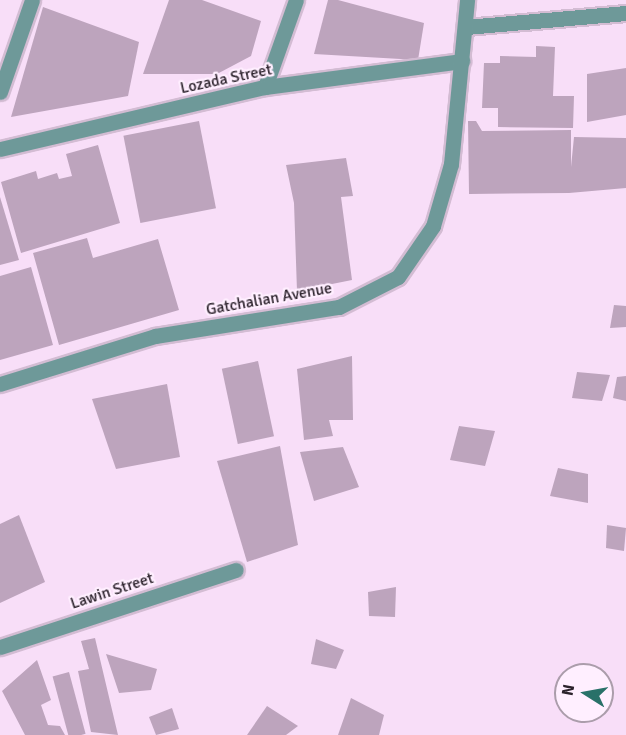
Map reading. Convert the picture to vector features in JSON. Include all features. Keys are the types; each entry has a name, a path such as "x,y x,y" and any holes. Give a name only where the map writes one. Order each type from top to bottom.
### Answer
{"street":[{"path":"0,92 32,0"},
{"path":"265,87 296,0"},
{"name":"Gatchalian Avenue","path":"0,384 155,336 339,307 398,277 433,226 451,164 467,0"},
{"path":"466,27 626,13"},
{"name":"Lozada Street","path":"0,150 265,87 462,61"},
{"name":"Lawin Street","path":"0,647 236,570"}],"building":[{"path":"169,0 202,0 261,21 251,56 217,74 143,74"},
{"path":"328,0 338,0 424,23 418,60 314,54"},
{"path":"43,7 139,42 128,96 11,117"},
{"path":"536,46 555,47 553,96 574,96 573,128 498,127 498,108 482,108 484,63 500,63 500,56 536,57"},
{"path":"626,68 626,115 587,122 587,74"},
{"path":"199,121 216,208 140,223 123,136"},
{"path":"468,121 476,121 482,131 571,130 571,167 574,137 626,138 626,188 569,193 469,194"},
{"path":"98,145 120,223 21,253 1,182 36,171 38,179 57,173 59,179 72,176 66,154"},
{"path":"346,158 353,196 341,197 352,280 297,291 294,203 286,165"},
{"path":"0,197 19,260 0,265"},
{"path":"87,238 93,258 158,239 179,310 59,345 33,253"},
{"path":"31,267 53,345 0,360 0,276"},
{"path":"614,305 626,306 626,327 610,328"},
{"path":"352,356 353,420 329,420 333,436 304,440 297,369"},
{"path":"258,361 274,436 238,444 222,369"},
{"path":"577,372 610,375 602,401 572,398"},
{"path":"626,376 626,401 613,398 617,377"},
{"path":"167,384 180,457 116,469 92,399"},
{"path":"459,426 495,431 485,466 450,460"},
{"path":"280,446 298,545 247,562 217,461"},
{"path":"343,447 359,487 314,501 300,452"},
{"path":"558,468 588,474 588,503 550,496"},
{"path":"19,515 45,582 0,603 0,524"},
{"path":"607,525 626,528 624,551 606,548"},
{"path":"396,587 395,617 369,616 368,592"},
{"path":"95,638 118,735 91,732 78,671 89,669 81,641"},
{"path":"316,639 344,650 336,669 311,664"},
{"path":"106,654 157,669 151,690 119,693"},
{"path":"37,660 51,700 41,705 48,725 60,726 65,735 25,735 2,691"},
{"path":"69,672 86,734 68,735 53,676"},
{"path":"351,698 384,715 379,735 338,735"},
{"path":"267,706 298,726 286,735 247,735"},
{"path":"172,708 179,729 156,735 149,717"}]}
